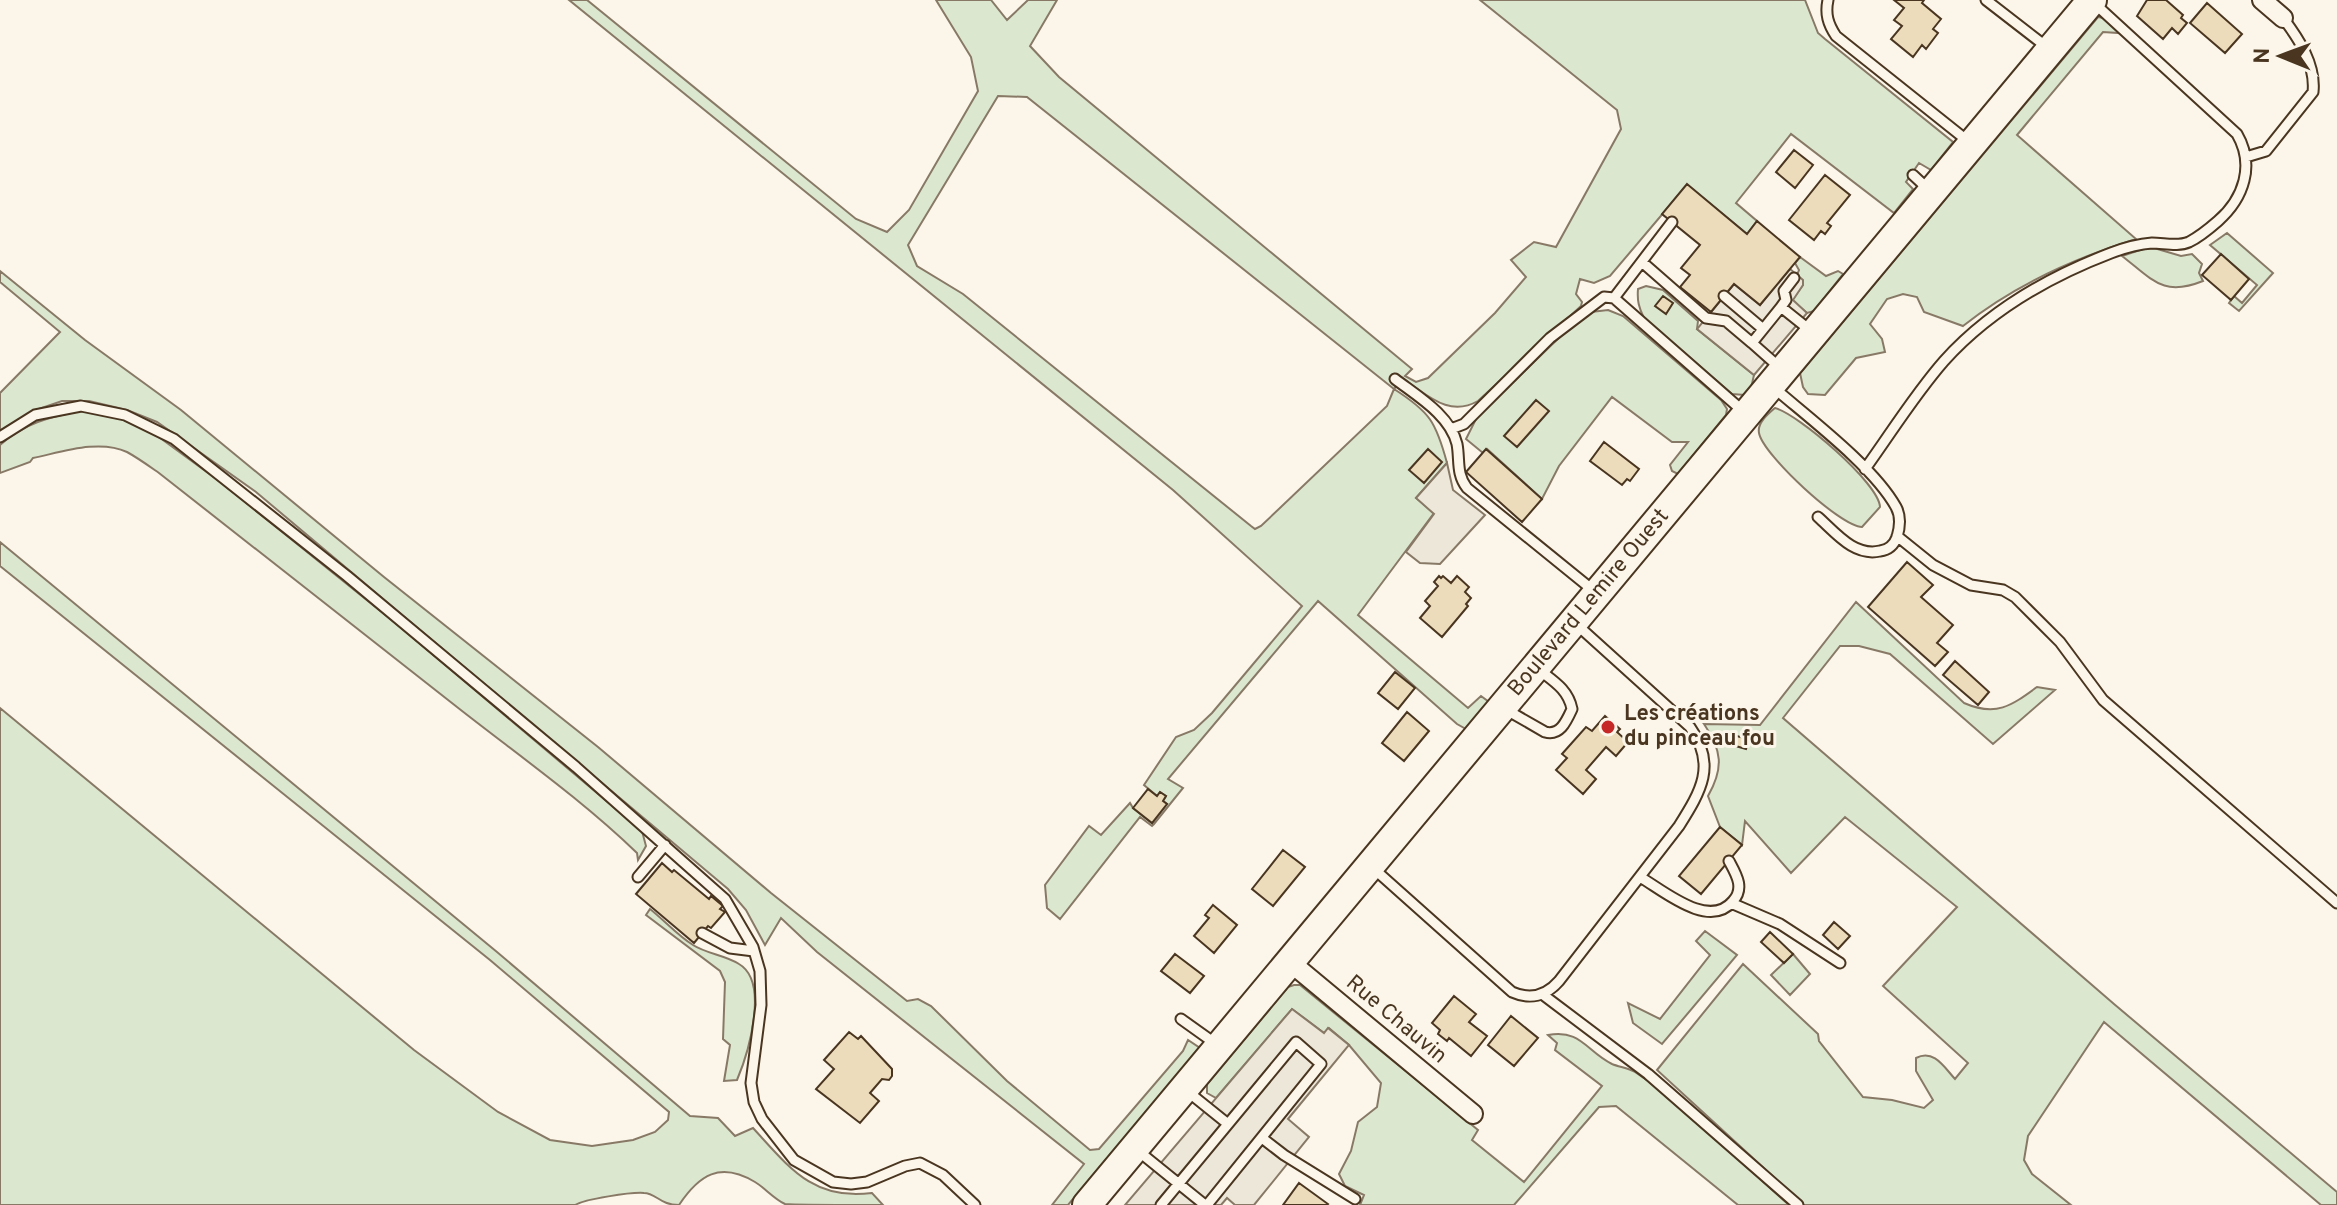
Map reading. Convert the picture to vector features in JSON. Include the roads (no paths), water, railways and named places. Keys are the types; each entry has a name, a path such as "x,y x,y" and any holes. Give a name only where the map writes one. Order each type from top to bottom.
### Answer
{"main road":[{"name":"Boulevard Lemire Ouest","path":"1087,1205 1814,334 1922,184 1972,144 2092,0"}],"street":[{"path":"2262,0 2283,18"},
{"name":"Rue Chauvin","path":"1290,962 1473,1114"}],"lane":[{"path":"1828,0 1829,25 1836,36 1972,144"},
{"path":"1986,0 2050,50"},
{"path":"1865,469 1943,362 2009,303 2045,282 2115,251 2141,244 2178,244 2195,238 2225,214 2239,196 2244,183 2246,157 2243,144 2229,126 2092,0"},
{"path":"2246,157 2266,151 2313,92 2309,62 2297,36 2283,18"},
{"path":"1614,298 1672,222"},
{"path":"1642,262 1706,318 1726,321 1752,343 1777,377 1889,497 1898,511 1897,536 1888,549 1868,552 1846,542 1818,517"},
{"path":"1752,343 1786,300 1784,291 1794,278"},
{"path":"1724,296 1763,329"},
{"path":"1451,429 1464,424 1550,338 1604,297 1614,298 1746,414"},
{"path":"1781,307 1814,334"},
{"path":"1395,379 1436,412 1451,429 1458,452 1459,475 1467,488 1597,594"},
{"path":"0,437 35,415 81,406 125,415 174,439 347,576 564,757 725,899 754,951 762,990 751,1083 754,1102 762,1119 794,1160 833,1182 851,1184 867,1182 920,1163 943,1175 975,1205"},
{"path":"1897,536 1933,565 1971,585 2003,590 2015,597 2060,642 2103,700 2337,903"},
{"path":"1370,866 1512,992 1532,997 1542,994 1559,981 1679,826 1702,784 1704,754 1699,739 1680,717 1574,622"},
{"path":"1502,707 1545,732 1552,734 1559,731 1572,709 1570,700 1565,691 1536,667"},
{"path":"638,877 665,845"},
{"path":"1640,877 1698,910 1713,913 1725,909 1736,898 1740,887 1729,861"},
{"path":"1731,903 1780,924 1840,963"},
{"path":"702,933 730,948 754,951"},
{"path":"1542,994 1648,1074 1798,1205"},
{"path":"1181,1019 1219,1046"},
{"path":"1134,1148 1179,1183 1206,1205 1321,1064 1296,1042 1179,1183 1161,1205"},
{"path":"1184,1089 1228,1124"},
{"path":"1262,1138 1355,1199"}],"place":[{"name":"Les créations du pinceau fou","path":"1608,727"}]}
